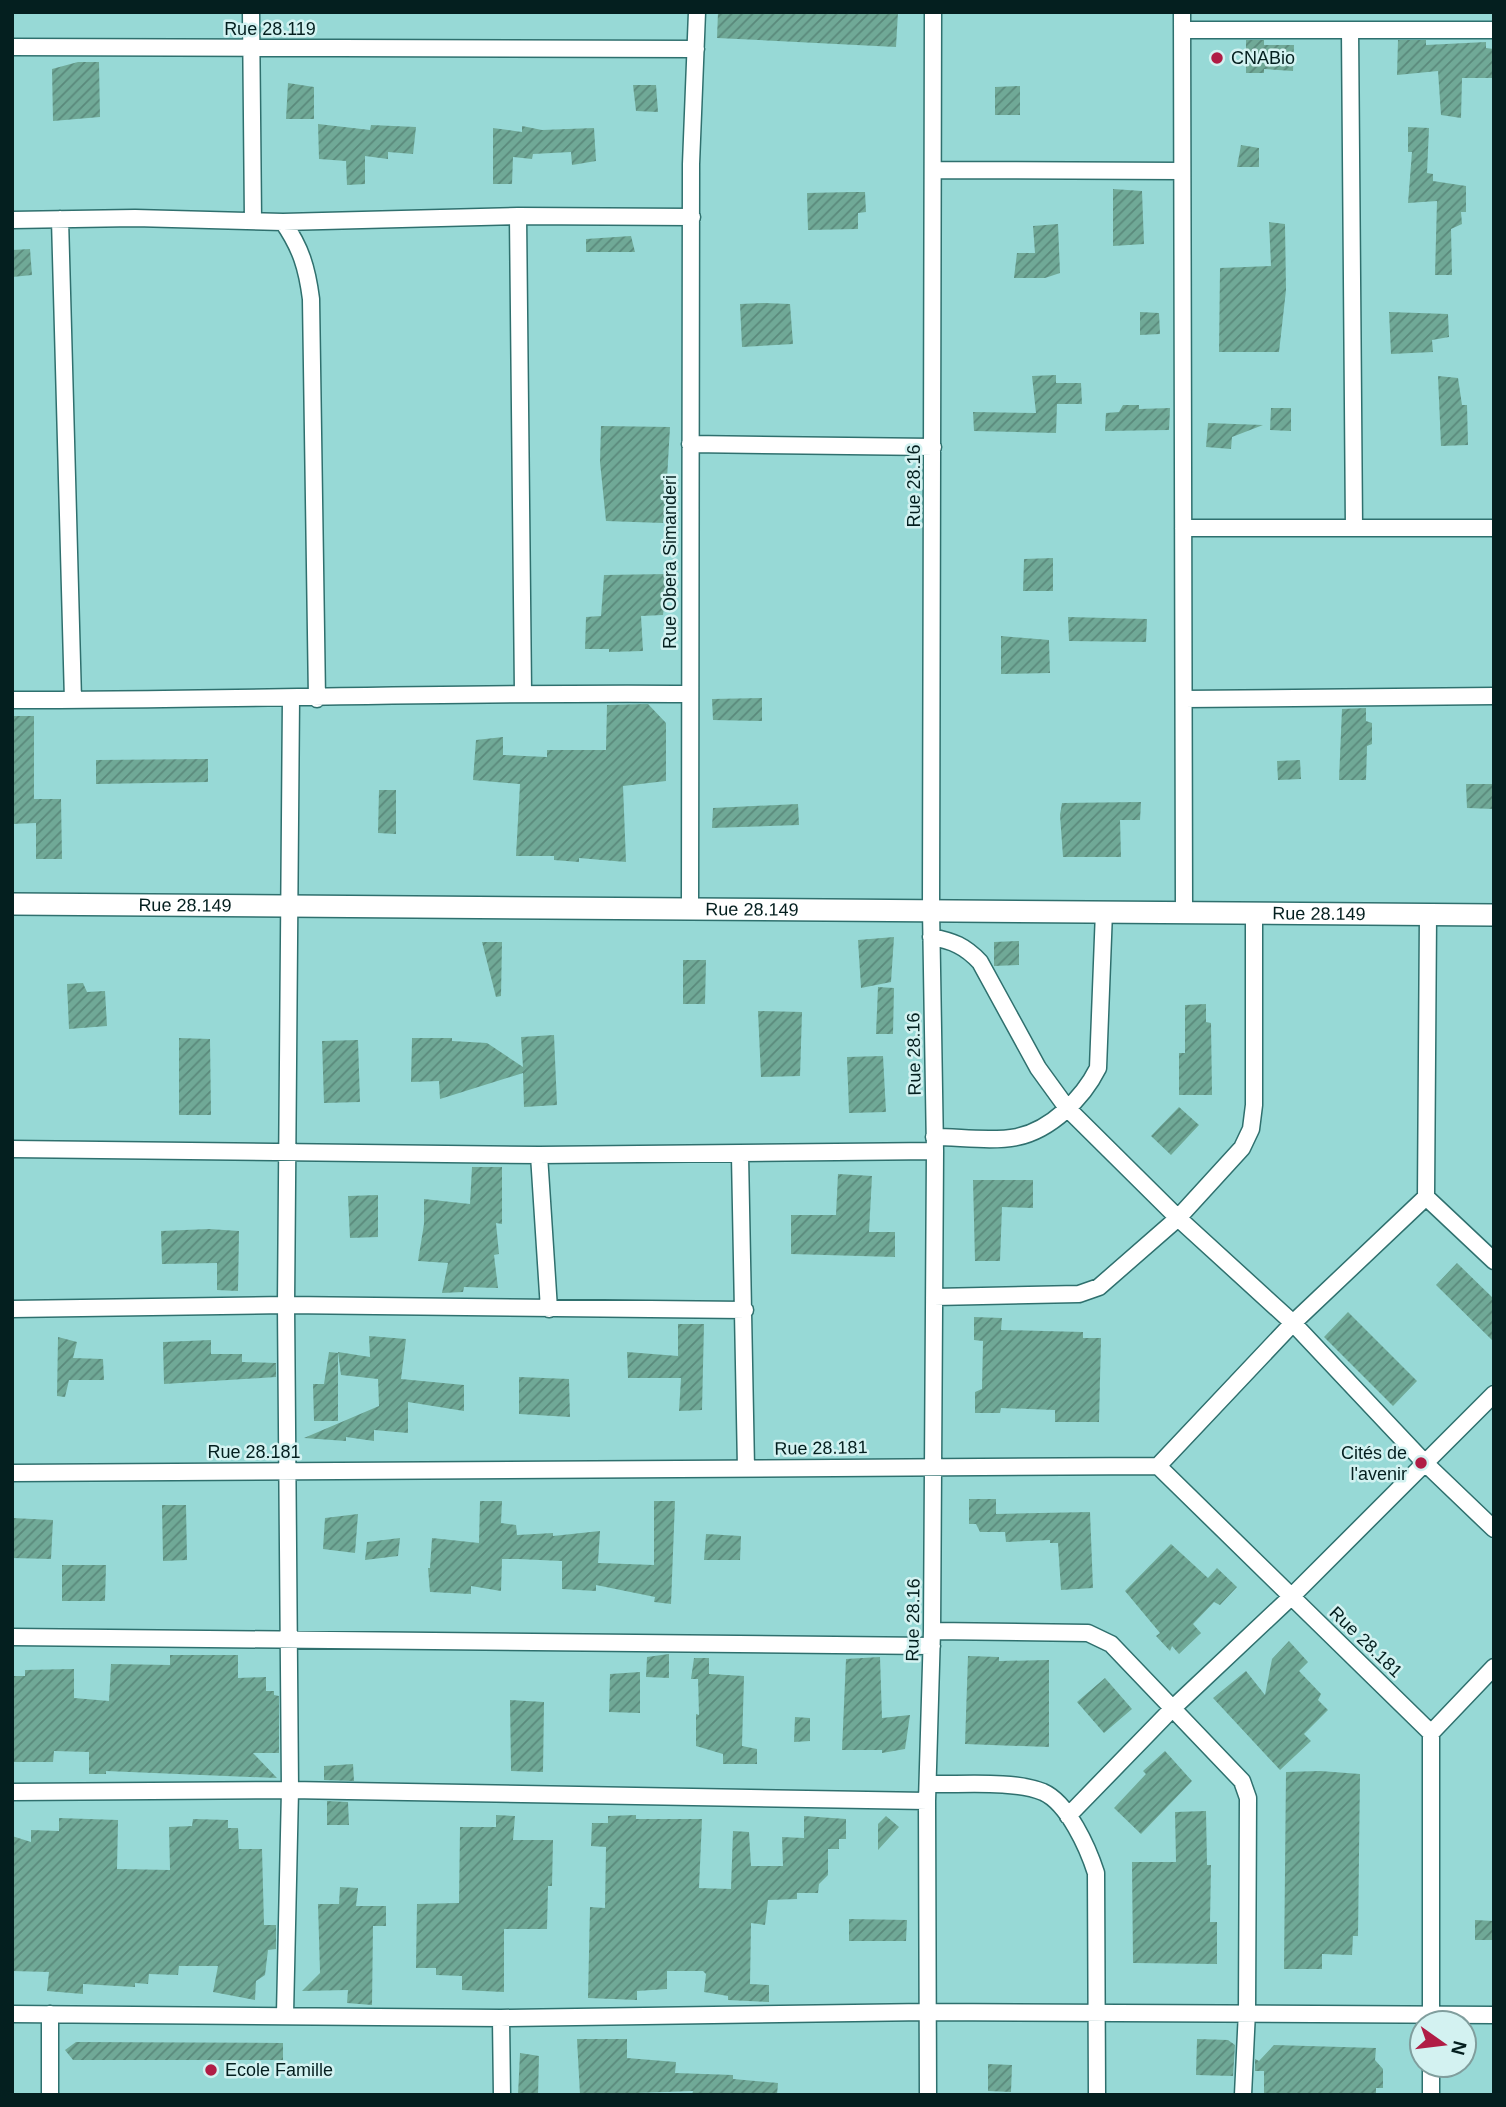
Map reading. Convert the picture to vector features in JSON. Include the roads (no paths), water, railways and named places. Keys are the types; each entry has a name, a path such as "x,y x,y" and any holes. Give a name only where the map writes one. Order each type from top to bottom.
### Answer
{"street":[{"path":"251,12 253,222"},
{"path":"12,219 283,222 518,216 692,217 698,12"},
{"name":"Rue 28.16","path":"928,2095 927,1801 932,1638 935,1144 931,909 933,12"},
{"path":"1182,12 1184,911"},
{"path":"1182,30 1494,30"},
{"path":"1350,30 1354,528"},
{"name":"Rue 28.119","path":"12,47 251,49 480,46 695,49"},
{"path":"934,170 1182,171"},
{"path":"518,216 523,693"},
{"name":"Rue Obera Simanderi","path":"690,908 688,694 692,217"},
{"path":"60,219 73,700"},
{"path":"283,222 300,247 311,299 317,699"},
{"path":"690,444 933,447"},
{"path":"1183,528 1494,528"},
{"path":"12,700 317,699 523,693 688,694"},
{"path":"1184,699 1494,696"},
{"path":"285,2014 290,1790 286,1305 291,698"},
{"name":"Rue 28.149","path":"12,904 1494,915"},
{"path":"12,1149 740,1155 1014,1138 1035,1132 1067,1108 1091,1083 1098,1068 1104,911"},
{"path":"934,1297 1079,1294 1099,1287 1178,1219 1242,1148 1251,1129 1254,1105 1254,913"},
{"path":"1158,1465 1293,1323 1426,1197 1428,915"},
{"path":"932,937 954,942 968,949 980,962 1038,1068 1067,1108 1178,1219 1293,1323 1424,1462 1494,1529"},
{"path":"539,1155 549,1309"},
{"path":"740,1155 746,1468"},
{"path":"1426,1197 1494,1261"},
{"path":"12,1309 286,1305 745,1310"},
{"path":"1068,1816 1173,1708 1292,1597 1494,1394"},
{"name":"Rue 28.181","path":"12,1474 1158,1465 1431,1732"},
{"path":"12,1637 290,1640 932,1638 1088,1633 1111,1644 1247,1789 1247,2011 1243,2095"},
{"path":"1431,2009 1431,1732 1494,1667"},
{"path":"928,1784 1026,1787 1045,1793 1068,1816 1089,1850 1096,1873 1097,2095"},
{"path":"12,1792 290,1790 927,1801"},
{"path":"12,2014 285,2014 501,2018 1247,2011 1408,2018"},
{"path":"50,2014 50,2095"},
{"path":"501,2018 502,2095"}],"place":[{"name":"CNABio","path":"1217,58"},
{"name":"Cités de l'avenir","path":"1421,1463"},
{"name":"Ecole Famille","path":"211,2070"}]}
